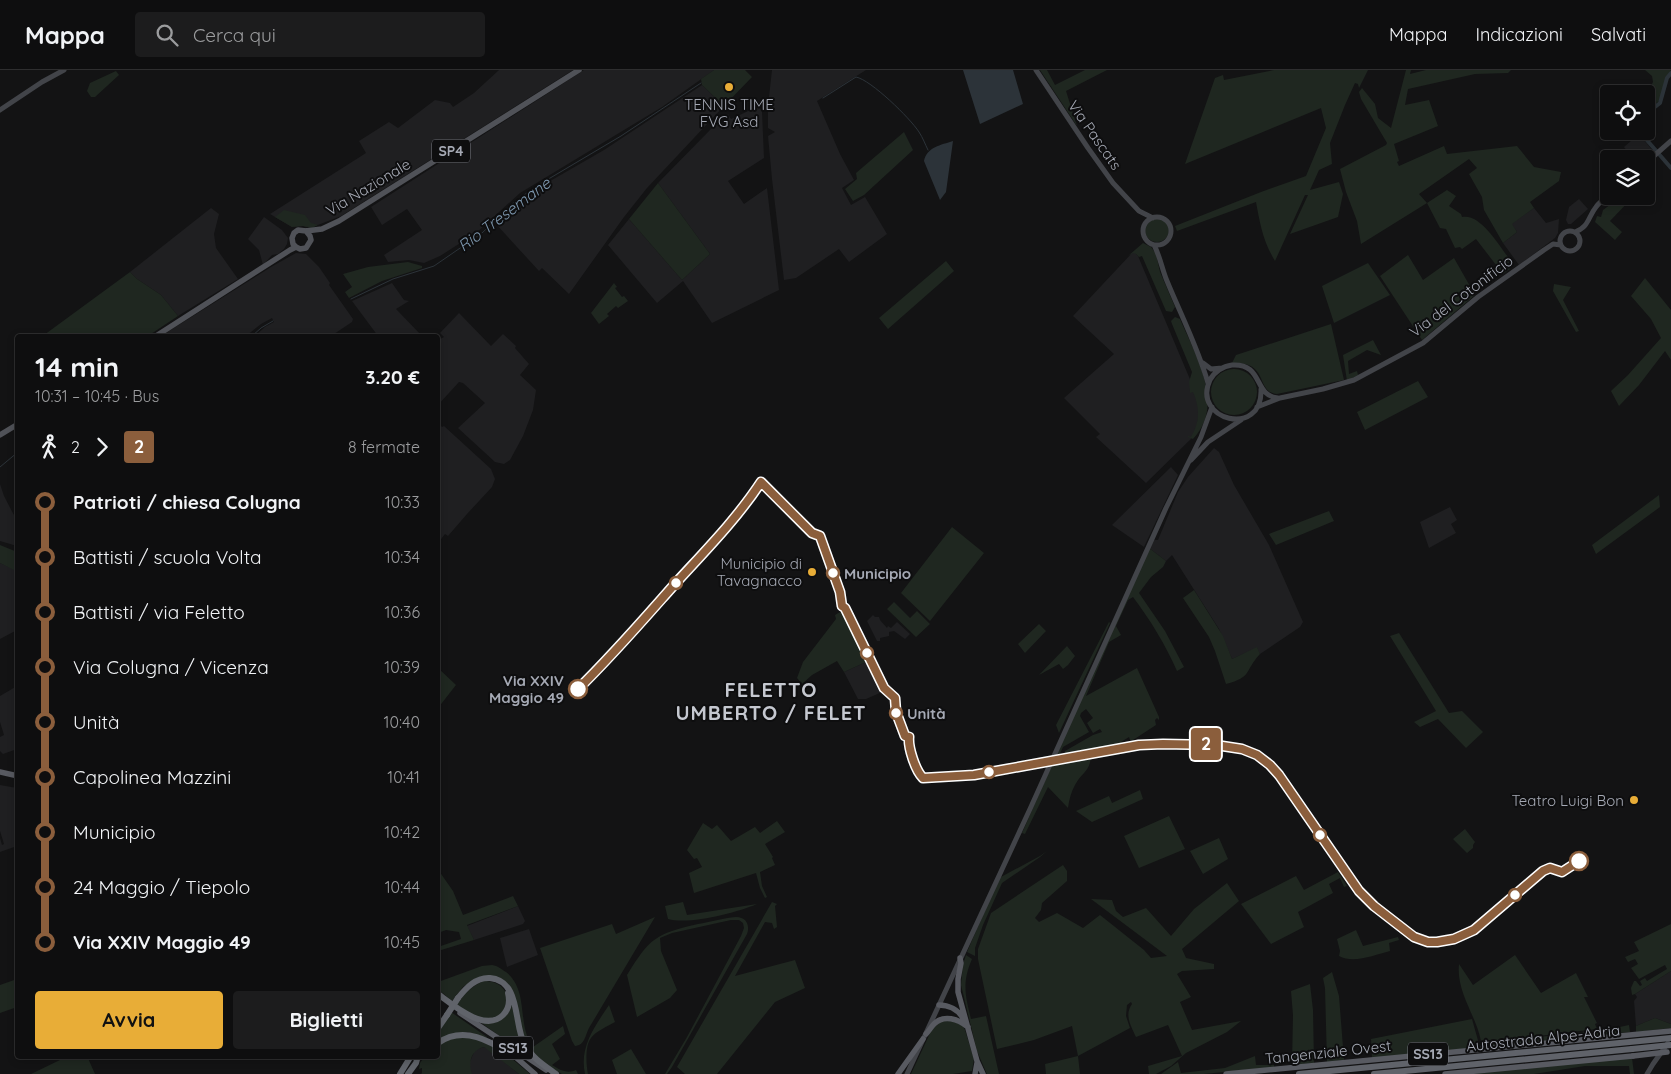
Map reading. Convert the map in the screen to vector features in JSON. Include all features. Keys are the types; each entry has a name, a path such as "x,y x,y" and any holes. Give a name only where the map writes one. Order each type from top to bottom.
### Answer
{"highway":[{"path":"0,772 15,775"},
{"path":"960,958 958,992 983,1074"},
{"path":"440,1025 458,998 470,985 482,979 492,978 504,985 513,999 520,1033 525,1046 536,1059 555,1074"},
{"path":"440,996 475,1018 492,1021 503,1015 508,1008 509,996 504,985"},
{"name":"SS13","path":"440,997 536,1074"},
{"path":"939,1005 945,1005 961,1014 968,1027"},
{"path":"898,1074 933,1025 949,1018 958,1020 968,1027"},
{"name":"SS13","path":"472,1021 555,1074"},
{"name":"Tangenziale Ovest","path":"1445,1074 1631,1045 1671,1031"},
{"path":"440,1042 450,1037 467,1034 489,1041 514,1056"},
{"name":"Autostrada Alpe-Adria","path":"1374,1074 1671,1039"},
{"name":"Tangenziale Ovest","path":"1226,1074 1631,1045 1669,1052"},
{"name":"Autostrada Alpe-Adria","path":"1299,1074 1631,1045 1671,1045"},
{"path":"400,1074 406,1064 414,1059"},
{"path":"408,1074 415,1059"},
{"path":"975,1074 978,1061"}],"main road":[{"path":"0,110 64,70"},
{"name":"Via Nazionale","path":"322,229 296,232 292,236 294,245 300,249 306,248 310,244 311,239 322,229 339,221 579,70"},
{"name":"Via Pascats","path":"1036,70 1104,171 1139,211 1145,224"},
{"path":"1655,156 1671,141"},
{"path":"1575,232 1587,224 1600,203"},
{"path":"1580,238 1571,230 1565,232 1560,238 1561,245 1567,250 1574,250 1579,246 1580,238 1600,205"},
{"name":"Via Pascats","path":"1139,211 1153,218"},
{"path":"1159,255 1170,234 1169,224 1161,218 1153,218 1143,228 1144,236 1149,243 1154,245 1164,243"},
{"path":"306,231 311,239"},
{"name":"Via del Cotonificio","path":"1258,407 1280,398 1347,382 1362,376 1423,343 1478,297 1560,238"},
{"name":"Via del Cotonificio","path":"1544,250 1553,244 1561,245"},
{"name":"Via Nazionale","path":"159,334 249,278 294,245"},
{"path":"1154,245 1165,277 1201,360 1209,384 1208,397 1212,407 1224,417 1230,419 1242,418"},
{"path":"1201,360 1211,369 1224,368"},
{"path":"1209,384 1216,372 1232,365 1240,366 1249,369 1258,378 1262,389 1268,396 1280,398"},
{"path":"1188,464 1208,442 1242,418 1252,414 1258,407 1262,389"},
{"path":"907,1074 1050,766 1174,489 1188,464 1209,418 1212,407"},
{"path":"0,435 15,426"},
{"path":"1647,1074 1671,1039"}],"shaded area":[{"path":"499,70 573,70 341,216 310,228 303,226 292,227 270,214 366,153 359,141 389,122 398,128 435,100 450,103 453,107 474,93"},
{"path":"584,70 714,70 662,107 520,193 476,233 440,256 424,263 409,260 388,262 384,255 422,230 407,209 382,225 371,207"},
{"path":"714,70 745,70 752,77 724,106 702,85 701,79"},
{"path":"772,70 866,70 817,101 840,154 854,180 842,188 851,205 865,197 887,234 849,262 839,249 796,278 784,280 768,136 775,132 768,128 768,106"},
{"path":"963,70 1013,70 1023,104 980,124"},
{"path":"1040,70 1047,70 1055,85 1085,70 1107,70 1066,91 1077,126"},
{"path":"1274,70 1368,70 1359,88 1358,84 1355,83 1330,143 1332,164 1319,170 1310,190 1339,182 1343,194 1338,217 1290,234 1308,195 1305,195 1275,261 1265,239 1256,202 1177,231 1175,226 1306,176 1326,128 1321,108 1185,164 1215,78 1223,75 1224,80"},
{"path":"1406,70 1411,70 1410,74 1426,70 1511,70 1508,73 1475,74 1408,89 1405,105 1429,100 1438,126 1394,144 1399,166 1444,146 1447,154 1517,146 1534,167 1561,172 1559,181 1530,202 1534,208 1512,224 1517,232 1503,243 1484,210 1482,197 1469,174 1477,168 1469,159 1419,194 1427,203 1361,244 1357,221 1340,169 1387,143 1361,99 1359,92 1362,88 1375,104 1378,118 1391,128"},
{"path":"1645,70 1671,70 1666,77 1660,100 1655,104 1655,85 1652,85 1652,76"},
{"path":"116,71 119,75 95,97 91,97 87,91 90,83"},
{"path":"702,85 724,106 647,188 569,294 542,268 539,271 495,223 514,205 545,184 604,150"},
{"path":"759,106 762,112 764,158 728,181 744,204 767,188 779,290 712,323 683,281 657,303 608,245 629,219 682,280 710,254 658,183 728,114 731,119"},
{"path":"904,132 913,150 864,195 853,201 845,189 857,179 856,173"},
{"path":"1632,140 1644,140 1652,150 1626,150 1624,147"},
{"path":"953,141 946,192 940,200 924,161 931,150 939,145"},
{"path":"658,183 710,254 682,280 629,219"},
{"path":"1447,190 1456,196 1449,206 1461,214 1462,217 1476,220 1490,232 1511,261 1508,263 1510,269 1503,274 1476,239 1462,249 1460,247 1455,248 1446,229 1440,228 1427,203"},
{"path":"1579,199 1588,209 1571,224 1568,224 1566,220 1569,207"},
{"path":"1610,205 1625,205 1610,221 1622,232 1615,240 1595,222 1597,216 1601,217 1603,210"},
{"path":"211,208 219,214 214,234 216,248 238,279 178,316 161,295 130,272"},
{"path":"1534,208 1546,223 1559,219 1558,233 1555,238 1519,265 1503,243 1517,232 1511,224"},
{"path":"284,210 305,215 311,223 318,225 312,228 303,226 292,227 275,217"},
{"path":"264,217 282,230 288,238 284,249 278,254 272,255 263,265 259,250 248,239"},
{"path":"1157,218 1165,222 1169,230 1165,238 1157,242 1149,238 1145,230 1149,222"},
{"path":"1143,243 1151,247 1156,254 1160,272 1175,307 1172,312 1166,311 1142,256 1139,257 1133,253 1128,256"},
{"path":"296,253 306,254 319,267 330,283 329,285 353,319 352,322 334,334 257,334 274,322 272,318 248,334 164,334"},
{"path":"1132,253 1138,256 1200,403 1196,434 1146,483 1096,437 1100,434 1064,398 1114,354 1073,316"},
{"path":"1408,255 1423,280 1454,258 1475,295 1422,340 1380,276"},
{"path":"946,261 954,271 888,329 879,318"},
{"path":"408,262 422,266 422,268 382,281 349,298 345,292 352,287 343,274 368,267"},
{"path":"1368,263 1390,295 1334,323 1322,286"},
{"path":"130,272 161,295 178,316 151,334 45,334"},
{"path":"1645,278 1671,310 1671,360 1665,351 1639,385 1619,406 1611,391 1661,338 1651,319 1631,296"},
{"path":"392,283 404,300 409,301 396,309 420,334 377,334 352,301"},
{"path":"614,283 617,287 615,288 622,297 624,296 628,301 618,308 616,306 607,314 609,316 599,324 591,313"},
{"path":"1554,284 1571,287 1563,300 1579,331 1576,332 1553,291"},
{"path":"459,313 491,346 503,334 516,346 515,348 529,364 520,375 536,390 533,410 523,436 510,460 504,464 495,462 458,428 485,403 463,383 459,382 440,403 440,339 444,337 440,333"},
{"path":"1175,317 1180,319 1193,348 1204,379 1207,395 1207,411 1203,426 1193,439 1188,436 1191,437 1196,426 1198,409 1193,392 1190,393 1189,382 1192,372 1171,321"},
{"path":"1331,324 1344,380 1277,394 1270,392 1266,388 1257,371 1252,367 1232,363 1236,355"},
{"path":"1373,340 1381,355 1367,350 1348,361 1349,374 1357,371 1358,375 1347,381 1343,355"},
{"path":"1239,369 1251,375 1256,383 1256,401 1251,409 1243,414 1229,415 1217,409 1212,401 1211,387 1217,375 1225,370"},
{"path":"1418,381 1428,397 1365,430 1357,412"},
{"path":"440,425 444,426 491,469 495,479 492,487 448,536 445,534 440,540"},
{"path":"1214,448 1219,452 1234,485 1269,545 1303,622 1300,627 1260,654 1257,648 1232,659 1219,629 1172,555 1166,561 1149,548 1153,540 1158,540 1178,492 1188,477"},
{"path":"1171,467 1178,475 1144,547 1112,525"},
{"path":"0,484 15,517 15,545 0,541"},
{"path":"1659,495 1660,507 1596,554 1592,545"},
{"path":"1450,507 1457,520 1451,524 1456,533 1429,548 1420,522"},
{"path":"1329,511 1334,521 1276,545 1269,534"},
{"path":"952,527 984,553 930,621 901,593"},
{"path":"0,545 15,551 15,569 0,563"},
{"path":"1149,548 1166,561 1163,567 1151,577 1139,593 1165,631 1184,667 1177,671 1163,642 1146,615 1133,597 1128,600 1116,626 1121,635 1109,642 1086,696 1137,668 1159,720 1157,718 1155,720 1156,725 1133,740 1130,740 1129,737 1121,742 1122,745 1064,756 1065,751 1102,732 1100,729 1093,733 1087,723 1093,718 1086,709 1080,716 1089,732 1063,747 1059,756 1055,757"},
{"path":"0,563 15,570 15,631 0,639"},
{"path":"1194,590 1223,636 1232,659 1257,647 1260,654 1247,673 1240,679 1226,684 1209,637 1183,598"},
{"path":"894,602 910,618 917,611 930,624 916,637 887,609"},
{"path":"840,612 846,615 866,662 844,672 837,661 812,675 802,684 797,678 803,662 836,619 835,615"},
{"path":"873,615 879,617 887,628 888,626 891,628 897,622 910,634 905,639 894,631 889,632 889,636 880,638 880,641 877,641 867,621"},
{"path":"1110,623 1059,733 1056,725"},
{"path":"1039,624 1046,631 1025,653 1018,644"},
{"path":"1399,633 1449,713 1462,711 1483,732 1466,748 1438,719 1420,727 1414,722 1436,711 1390,636"},
{"path":"1067,646 1075,656 1068,665 1063,669 1059,664 1039,675"},
{"path":"866,662 882,692 866,699 858,699 844,672"},
{"path":"440,670 456,685 440,705"},
{"path":"15,687 15,750 3,754 0,751 0,737 4,735 0,722 0,696"},
{"path":"1091,757 1087,769 1070,796 1068,808 1048,787 1025,834 1022,833 1052,765"},
{"path":"0,785 15,788 15,847 0,852 0,838 2,845 4,844 0,831"},
{"path":"1140,790 1143,799 1092,822 1076,811 1109,796 1112,803"},
{"path":"1169,816 1185,849 1139,868 1124,836"},
{"path":"777,821 785,832 765,844 773,857 775,865 760,872 762,886 767,897 765,898 760,888 756,873 694,893 689,873 702,867 697,858 694,859 687,850 703,823 712,829 717,825 731,841 755,827 760,833"},
{"path":"1465,829 1475,842 1473,848 1467,853 1453,839"},
{"path":"1219,838 1228,859 1203,874 1190,851"},
{"path":"1047,851 1002,883 983,925 975,948 975,956 967,952 999,878"},
{"path":"1063,865 1067,871 1067,881 1042,903 1041,910 1035,918 1039,922 1057,913 1083,928 1100,915 1144,950 1151,958 1167,956 1091,899 1112,900 1116,911 1123,917 1146,908 1171,936 1194,909 1227,883 1239,901 1182,949 1186,958 1214,964 1214,969 1182,971 1177,974 1191,997 1180,1002 1192,1030 1241,1021 1227,1032 1186,1053 1171,1066 1156,1074 1149,1074 1148,1066 1182,1056 1168,1025 1136,1037 1128,1016 1131,1002 1127,1005 1126,1016 1130,1028 1078,1056 1072,1026 1034,1040 997,1049 978,959 978,949 991,913"},
{"path":"440,872 453,891 463,915 513,896 518,906 467,925 474,940 440,950 440,946 461,939 459,932 446,930 440,932"},
{"path":"1338,872 1347,886 1344,887 1340,878 1329,884 1333,893 1298,912 1304,927 1271,944 1241,904 1296,876 1304,890"},
{"path":"683,902 687,915 757,904 737,911 700,919 668,919 665,906"},
{"path":"772,902 777,904 775,906 777,927 774,929 772,923 765,922 735,976 795,960 805,988 775,1002 717,1074 685,1074 677,1067"},
{"path":"518,906 525,921 523,924 474,940 467,926"},
{"path":"655,917 589,1028 584,1040 581,1044 575,1046 540,948 612,924 616,934"},
{"path":"740,917 747,922 747,934 672,1067 665,1074 741,936 744,928 743,923 739,920 731,920 672,933 660,938 661,951 677,990 670,998 637,1017 627,975 648,945 655,939 672,931"},
{"path":"1671,924 1671,971 1632,995 1631,988 1634,981 1640,986 1642,985 1640,981 1645,978 1647,981 1667,969 1665,965 1639,979 1631,968 1638,964 1635,959 1628,962 1625,957 1639,951 1634,942"},
{"path":"529,929 538,955 507,967 500,938"},
{"path":"1356,930 1363,946 1398,937 1399,940 1389,943 1390,951 1358,959 1339,956 1340,951 1337,939"},
{"path":"966,955 972,959 966,982 967,1003 971,1019 986,1016 999,1074 987,1074 977,1051 961,985"},
{"path":"1515,955 1541,993 1576,973 1588,997 1584,997 1597,1023 1595,1024 1597,1029 1506,1040 1481,1041 1460,984 1459,964 1473,985"},
{"path":"492,965 498,967 513,980 521,998 525,1028 533,1047 563,1026 565,1034 552,1044 560,1059 552,1065 561,1070 576,1070 578,1074 562,1074 540,1061 528,1049 506,984 477,978 463,987 452,1001 440,991 440,981 482,966"},
{"path":"1671,971 1671,1024 1655,1018 1636,1026 1634,1001 1637,997 1635,994"},
{"path":"1332,972 1339,996 1344,1060 1327,1062 1325,988 1323,978"},
{"path":"15,980 15,1008 0,1013 0,985"},
{"path":"484,981 501,987 506,992 507,999 503,1012 497,1017 489,1019 476,1017 457,1004 472,987"},
{"path":"1310,984 1313,1010 1314,1063 1292,1065 1293,1015 1291,991"},
{"path":"510,999 529,1057 480,1022 499,1019"},
{"path":"609,1005 615,1022 596,1033 589,1041 586,1055 588,1074 585,1074 584,1055 586,1046"},
{"path":"451,1012 487,1038 468,1032 440,1040 440,1028"},
{"path":"1655,1018 1671,1024 1671,1028 1636,1032 1636,1026"},
{"path":"1472,1019 1479,1044 1629,1025 1630,1032 1372,1058 1371,1039"},
{"path":"951,1020 963,1026 965,1030 974,1059 972,1071 953,1074 911,1074 932,1029 942,1021"},
{"path":"472,1036 505,1053 530,1074 519,1074 484,1047 473,1054 470,1065 472,1074 421,1074 422,1068 419,1069 423,1059 440,1059 440,1043 446,1039"},
{"path":"484,1047 519,1074 471,1074 469,1064 474,1052"},
{"path":"631,1049 646,1074 617,1074 612,1060"},
{"path":"1078,1056 1080,1074 1046,1074 1045,1064"},
{"path":"1255,1056 1256,1065 1274,1065 1274,1067 1204,1074 1161,1074 1178,1062 1181,1073 1225,1068"},
{"path":"1632,1058 1634,1074 1630,1074 1629,1066 1585,1066 1534,1074 1467,1074"},
{"path":"88,1059 95,1074 31,1074 60,1060"}],"waterway":[{"path":"1655,107 1660,103 1667,78 1671,73"},
{"name":"Rio Tresemane","path":"823,98 856,77 863,80 890,100 907,118 919,132 928,150"},
{"name":"Rio Tresemane","path":"351,299 393,279 434,266 482,233 512,204 535,187 621,136 701,83"},
{"path":"1647,140 1671,168"},
{"name":"Rio Tresemane","path":"254,334 273,321"},
{"name":"Rio Tresemane","path":"0,467 15,454"}],"bus line":[{"name":"2","path":"578,689 618,649 704,553 744,506 761,482 801,523 812,533 820,536 840,592 842,606 845,608 884,688 895,698 896,712 905,736 908,736 910,739 908,742 917,768 923,778 949,778 974,775 1139,745 1216,745 1250,751 1270,765 1279,775 1363,896 1414,937 1428,942 1459,938 1474,930 1543,871 1550,868 1562,872 1579,861"}],"place":[{"name":"TENNIS TIME FVG Asd","path":"729,87"},
{"name":"Municipio di Tavagnacco","path":"812,572"},
{"name":"Municipio","path":"833,573"},
{"name":"Via XXIV Maggio 49","path":"578,689"},
{"name":"Unità","path":"896,713"},
{"name":"Teatro Luigi Bon","path":"1634,800"}],"district":[{"name":"FELETTO UMBERTO / FELET","path":"771,700"}]}
